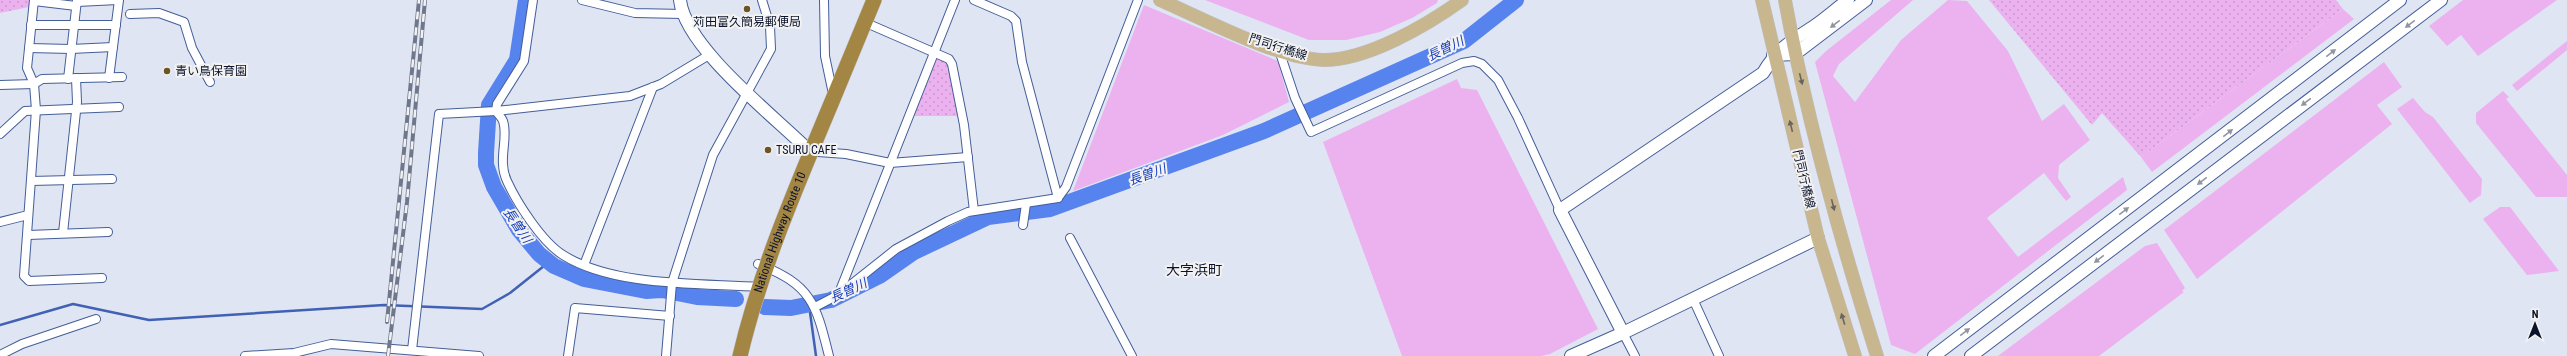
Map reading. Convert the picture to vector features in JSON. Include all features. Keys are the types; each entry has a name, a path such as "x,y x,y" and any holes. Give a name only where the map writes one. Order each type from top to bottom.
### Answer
{"highway":[{"name":"National Highway Route 10","path":"730,356 830,83 863,0"},
{"name":"National Highway Route 10","path":"807,148 834,98 874,0"},
{"name":"National Highway Route 10","path":"740,356 755,287"}],"main road":[{"name":"門司行橋線","path":"1160,0 1279,50 1308,58 1342,58 1403,35 1462,0"},
{"name":"門司行橋線","path":"1762,0 1773,55 1818,238 1854,356"},
{"name":"門司行橋線","path":"1785,0 1795,54 1845,254 1877,356"}],"street":[{"path":"102,278 29,281 24,276 36,110 34,84 27,68 34,1 77,3 118,0 109,78"},
{"path":"533,0 524,61 497,104 496,111 503,122 502,168 507,181 535,225 554,248 563,255 604,272 672,283 755,287"},
{"path":"582,0 635,13 683,14"},
{"path":"680,0 683,14 697,41 709,55 807,148 818,152 846,154 890,163 968,157"},
{"path":"666,356 672,283 713,155 771,49 770,26 762,0"},
{"path":"824,0 825,56 834,98"},
{"path":"838,295 955,0"},
{"path":"974,0 1011,16 1016,21 1022,62 1058,198"},
{"path":"815,307 838,295 896,249 948,221 974,211 1026,207 1058,198 1066,187 1138,0"},
{"path":"1560,210 1763,73 1773,55 1792,38 1813,27 1848,0"},
{"path":"1773,55 1795,54 1866,0"},
{"path":"1934,356 2400,0"},
{"path":"1971,356 2441,0"},
{"path":"63,233 74,108 77,102 72,78 71,49 77,3"},
{"path":"130,14 159,13 184,22 192,48 210,82"},
{"path":"864,22 949,59 952,64 968,157 974,211"},
{"path":"31,26 74,27 116,25"},
{"path":"29,48 71,49 113,47"},
{"path":"1279,50 1295,98 1311,132 1462,63 1474,61 1482,64 1498,80 1518,118 1560,210 1635,356"},
{"path":"412,350 439,114 496,111 630,96 653,87 709,55"},
{"path":"0,85 34,84 42,79 122,77"},
{"path":"584,265 653,87"},
{"path":"0,134 25,111 119,107"},
{"path":"31,181 112,179"},
{"path":"1023,225 1026,207"},
{"path":"0,222 28,215"},
{"path":"28,234 108,232"},
{"path":"1070,238 1132,356"},
{"path":"1571,356 1623,333 1818,238"},
{"path":"762,266 780,273 805,290 815,307 829,356"},
{"path":"1693,299 1719,356"},
{"path":"568,356 575,308 670,316"},
{"path":"0,355 22,344 96,319"},
{"path":"245,356 294,353 331,344 412,350 432,354 479,356"}],"shaded area":[{"path":"0,0 30,0 29,7 0,13"},
{"path":"1205,0 1438,0 1437,3 1412,18 1380,32 1346,40 1309,40"},
{"path":"1891,0 1913,0 1839,64 1833,76 1855,102 1901,40 1948,0 1967,1 2008,51 2042,121 2064,104 2090,140 2059,165 2058,178 2071,197 2066,201 2044,173 1987,218 2018,257 2123,177 2127,190 1915,354 1891,345 1815,62 1826,51"},
{"path":"1989,0 2336,0 2343,9 2141,157 2102,113 2092,125"},
{"path":"2463,0 2557,0 2478,56 2461,35 2447,46 2429,26"},
{"path":"1144,5 1278,61 1289,102 1223,135 1073,191"},
{"path":"2343,9 2354,19 2152,172 2141,157"},
{"path":"2567,41 2567,50 2517,91 2512,85"},
{"path":"934,53 949,59 962,116 907,116"},
{"path":"2384,62 2402,87 2377,105 2392,124 2197,279 2164,230"},
{"path":"1457,79 1461,88 1477,90 1598,329 1550,354 1541,356 1402,356 1323,142"},
{"path":"2503,91 2509,97 2506,99 2567,175 2567,197 2536,197 2476,123 2476,113"},
{"path":"2413,98 2425,112 2433,117 2482,179 2481,195 2470,203 2397,109"},
{"path":"2500,207 2510,207 2559,271 2527,275 2483,219"},
{"path":"2157,243 2185,288 2182,291 2184,292 2099,356 1998,356 2145,246"}],"waterway":[{"name":"長曽川","path":"526,0 517,60 489,105 486,153 486,165 494,187 519,230 539,254 554,266 584,279 646,291 662,290 697,297 736,299"},
{"name":"長曽川","path":"765,307 791,308 831,300 881,275 914,252 988,217 1050,209 1264,131 1464,41 1516,0"},
{"path":"0,325 73,304 149,320 384,305 482,309 510,293 549,262"},
{"path":"809,305 816,356"}],"railway":[{"path":"387,322 419,0"},
{"path":"388,356 407,202 425,0"}],"place":[{"name":"苅田富久簡易郵便局","path":"747,9"},
{"name":"青い鳥保育園","path":"167,71"},
{"name":"TSURU CAFE","path":"768,150"}],"district":[{"name":"大字浜町","path":"1194,270"}]}
